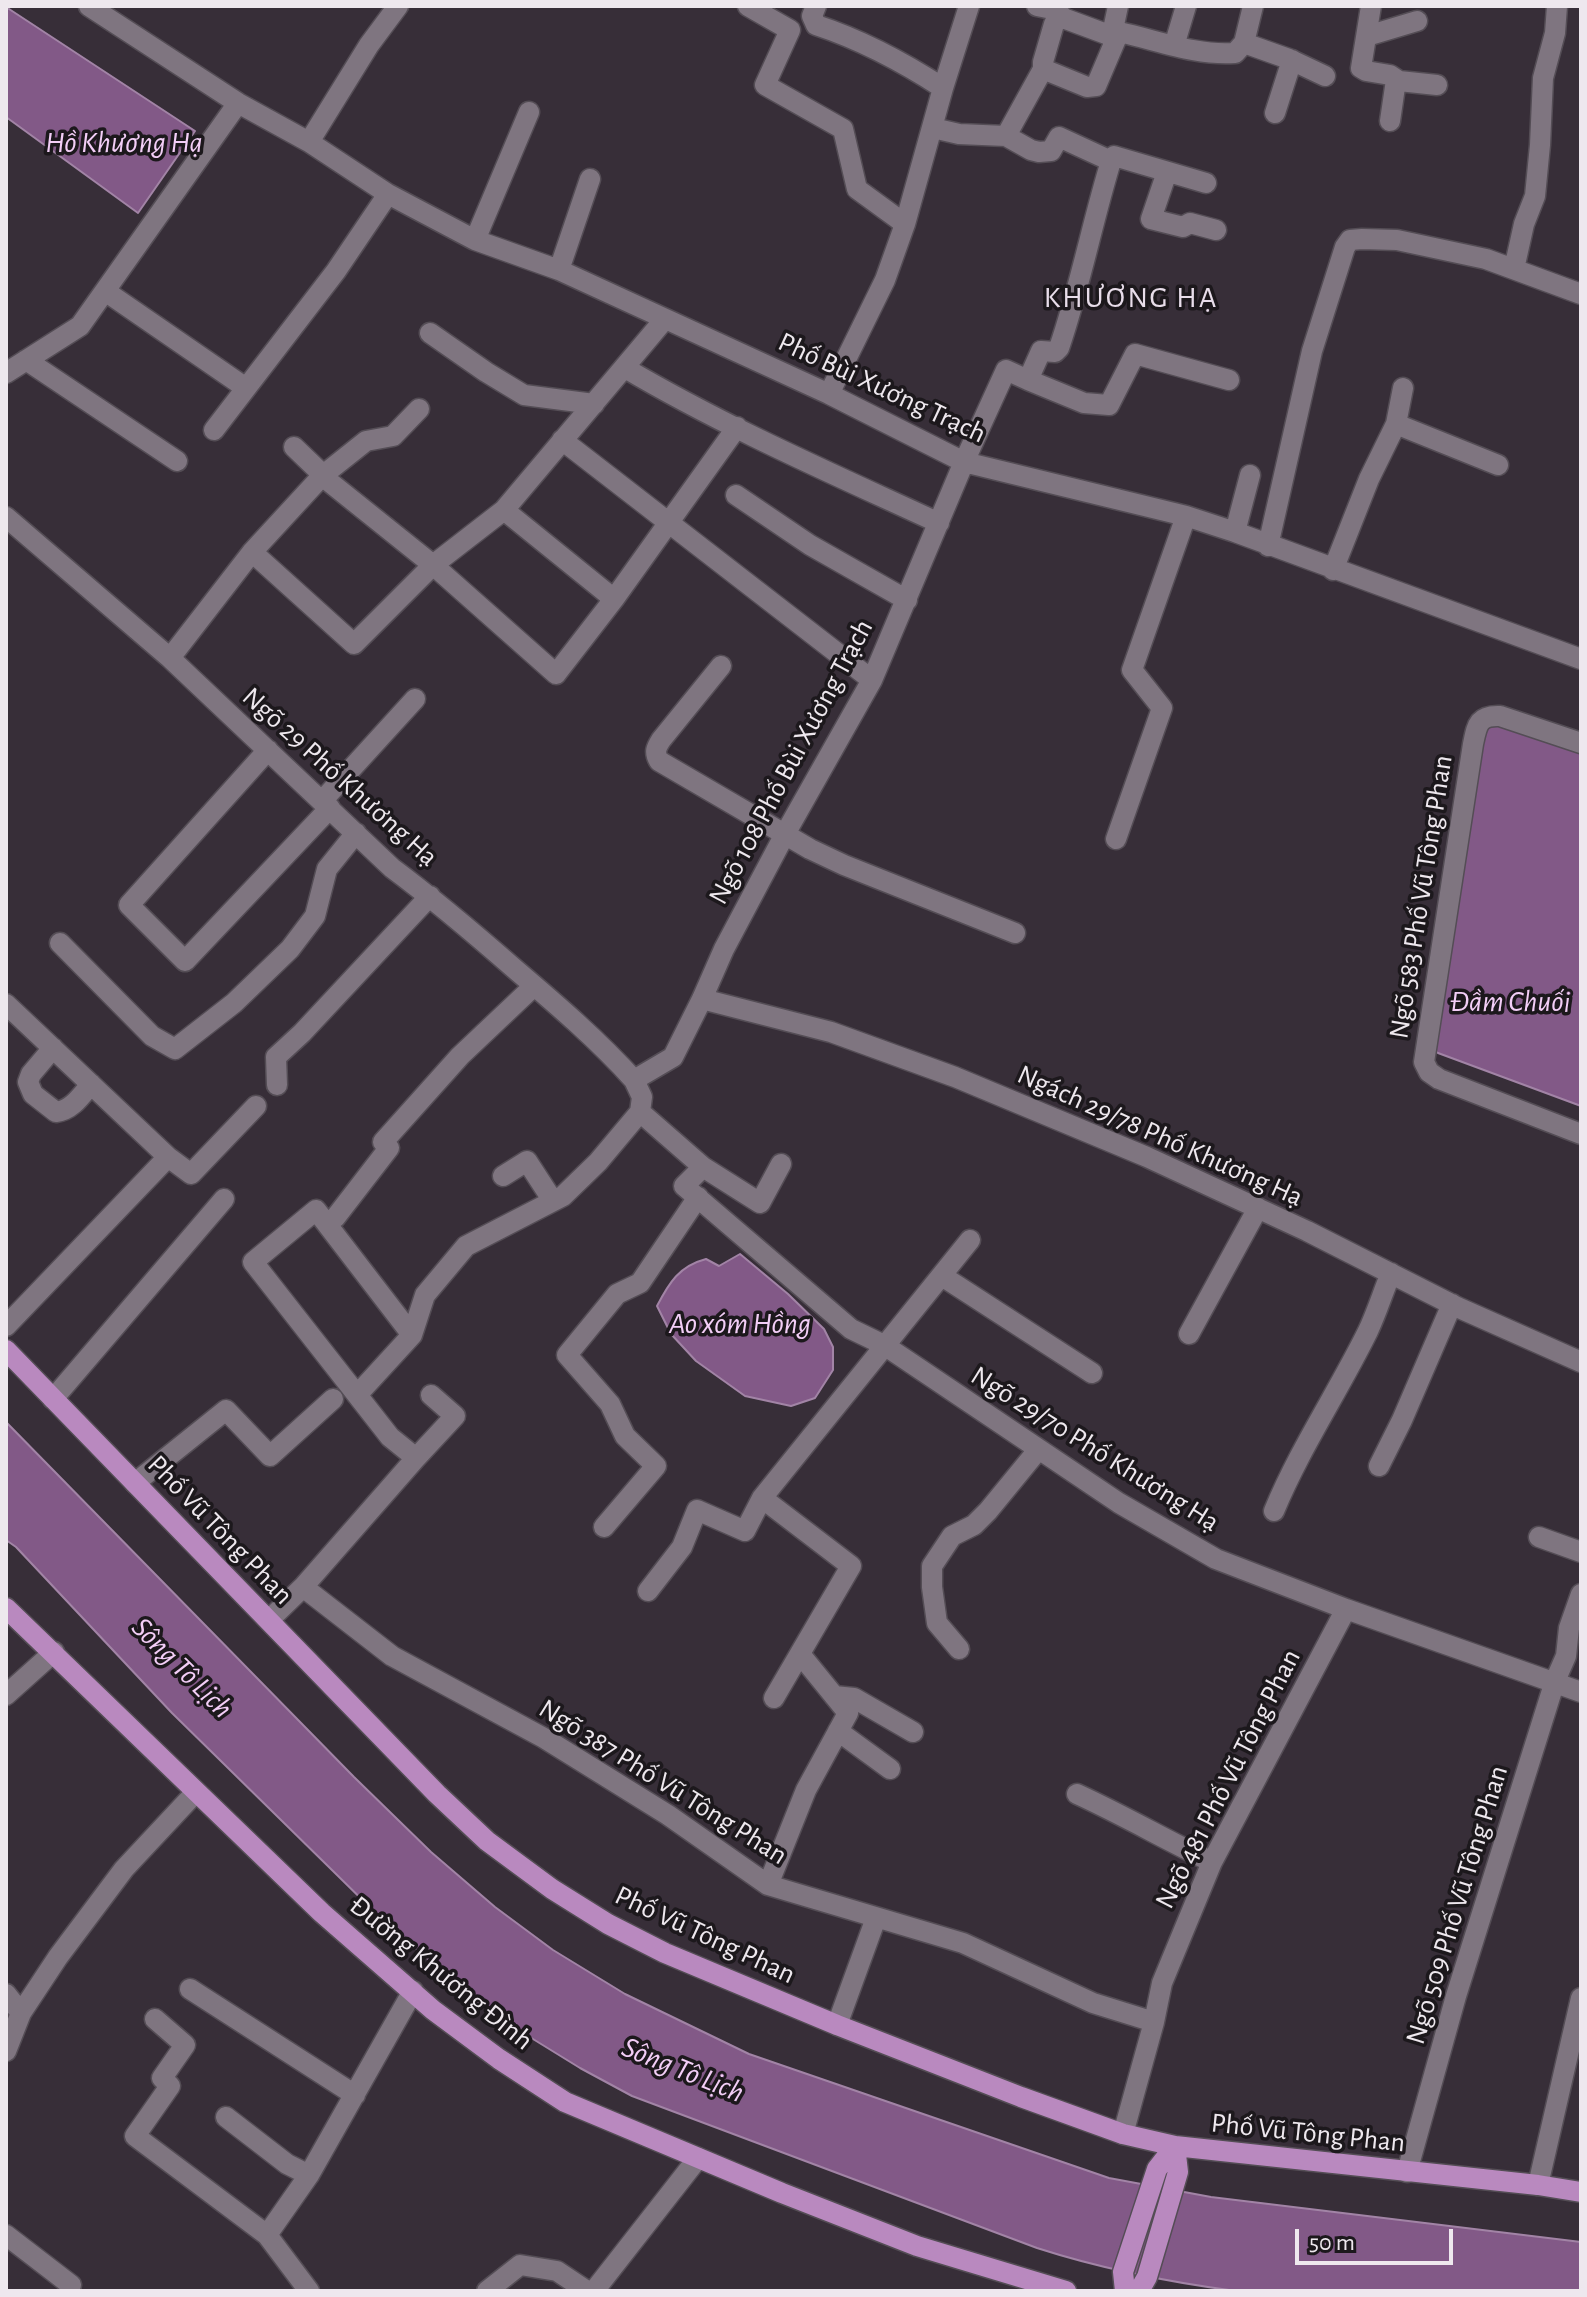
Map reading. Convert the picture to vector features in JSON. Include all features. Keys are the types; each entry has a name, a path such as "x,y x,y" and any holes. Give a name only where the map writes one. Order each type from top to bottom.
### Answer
{"main road":[{"name":"Phố Vũ Tông Phan","path":"6,1350 437,1794 487,1841 552,1889 608,1924 665,1953 837,2025 1123,2134 1175,2146 1581,2192"},
{"name":"Đường Khương Đình","path":"6,1608 322,1913 433,2010 499,2059 565,2102 917,2246 1066,2291"},
{"path":"1124,2281 1157,2169 1175,2146"},
{"path":"1143,2284 1178,2172 1175,2146"}],"street":[{"path":"309,142 369,45 398,6"},
{"path":"748,6 790,30 765,85 843,129 857,189 905,224"},
{"path":"816,6 812,16 816,25 839,32 902,61 943,88"},
{"path":"829,394 885,280 905,224 969,6"},
{"path":"1037,6 1057,10 1063,18 1118,35 1222,54 1235,53 1244,43 1253,6"},
{"path":"1043,69 1087,87 1096,86 1118,35 1114,25 1118,6"},
{"path":"1174,46 1186,6"},
{"path":"1371,6 1361,68 1390,75 1396,80 1437,85"},
{"path":"1514,269 1524,224 1535,196 1543,78 1555,33 1557,6"},
{"name":"Phố Bùi Xương Trạch","path":"98,8 238,103 309,142 388,194 475,240 559,270 829,394 964,462 1186,516 1581,659"},
{"path":"1367,36 1417,21"},
{"path":"1006,136 1043,69 1054,24"},
{"path":"1244,43 1325,76"},
{"path":"1275,113 1292,60"},
{"path":"1390,121 1396,80"},
{"path":"6,373 80,326 238,103"},
{"path":"475,240 529,112"},
{"path":"933,128 959,134 1006,136 1039,152 1051,151 1059,137 1111,161"},
{"path":"1206,183 1114,156 1096,208 1071,312 1059,348 1055,352 1041,351 1028,380 1084,403 1109,405 1135,354 1229,380"},
{"path":"1167,172 1151,219 1183,227 1190,223 1216,230"},
{"path":"559,270 590,179"},
{"path":"214,430 356,244 388,194"},
{"path":"1268,546 1312,351 1345,247 1352,239 1397,240 1486,259 1581,294"},
{"path":"105,291 246,388"},
{"path":"252,552 354,644 433,565 504,510 664,320"},
{"path":"430,333 524,395 594,404"},
{"path":"26,360 177,461"},
{"path":"625,368 737,427 939,523"},
{"name":"Ngõ 108 Phố Bùi Xương Trạch","path":"702,999 724,949 785,834 872,680 1006,370 1028,380"},
{"path":"1333,570 1369,479 1396,424 1403,388"},
{"path":"170,658 252,552 322,476 366,441 393,436 419,409"},
{"path":"1396,424 1498,465"},
{"path":"294,447 322,476 433,565 556,674 614,599 737,427"},
{"path":"562,440 872,680"},
{"path":"1235,532 1250,475"},
{"path":"736,495 810,545 907,600"},
{"path":"504,510 614,599"},
{"path":"1116,839 1162,708 1132,670 1186,516"},
{"name":"Ngõ 29 Phố Khương Hạ","path":"6,517 170,658 392,868 430,896 534,986 610,1054 634,1080"},
{"path":"721,666 661,740 655,755 659,761 844,865 1015,933"},
{"path":"268,750 129,905 185,961 326,805 415,699"},
{"name":"Ngõ 583 Phố Vũ Tông Phan","path":"1581,743 1500,716 1487,716 1478,724 1424,1062 1429,1072 1439,1079 1581,1134"},
{"path":"60,943 152,1036 175,1049 234,1003 290,949 315,916 327,869 356,833"},
{"path":"277,1085 276,1057 430,896"},
{"path":"335,1218 389,1148 383,1142 460,1056 534,986"},
{"path":"357,1395 412,1335 425,1295 466,1246 563,1196 598,1162 640,1112 642,1097 634,1080 673,1057 702,999"},
{"name":"Ngách 29/78 Phố Khương Hạ","path":"702,999 831,1032 955,1077 1147,1157 1452,1304 1581,1362"},
{"path":"6,1004 168,1157 191,1174 256,1106"},
{"path":"53,1048 31,1074 28,1082 33,1094 56,1112 63,1111 73,1105 91,1084"},
{"path":"640,1112 703,1167 760,1203 781,1164"},
{"path":"6,1326 168,1157"},
{"path":"503,1176 527,1161 553,1201"},
{"path":"604,1527 656,1466 625,1436 610,1404 567,1355 617,1294 640,1283 698,1197 684,1186 703,1167"},
{"name":"Ngõ 29/70 Phố Khương Hạ","path":"698,1197 851,1329 884,1345 1119,1503 1216,1559 1346,1609 1581,1692"},
{"path":"53,1399 224,1199"},
{"path":"1189,1334 1258,1208"},
{"path":"412,1335 316,1210 253,1262 390,1437 416,1458"},
{"path":"648,1591 682,1547 697,1510 745,1531 762,1498 970,1240"},
{"path":"1274,1511 1296,1462 1370,1328 1391,1273"},
{"path":"942,1276 1092,1373"},
{"path":"1379,1466 1452,1304"},
{"path":"269,1620 303,1587 455,1416 431,1395"},
{"path":"135,1483 226,1410 270,1456 333,1399"},
{"path":"959,1649 937,1623 932,1566 952,1536 974,1525 988,1511 1038,1450"},
{"path":"762,1498 851,1566 774,1698"},
{"path":"1539,1537 1581,1552"},
{"name":"Ngõ 387 Phố Vũ Tông Phan","path":"303,1587 392,1656 544,1738 668,1815 768,1885 963,1943 1093,2003 1154,2022"},
{"name":"Ngõ 509 Phố Vũ Tông Phan","path":"1566,1656 1569,1628 1580,1598"},
{"name":"Ngõ 481 Phố Vũ Tông Phan","path":"1123,2134 1162,1983 1212,1862 1346,1609"},
{"name":"Ngõ 509 Phố Vũ Tông Phan","path":"1407,2172 1456,1996 1555,1681 1566,1656 1581,1638"},
{"path":"6,1695 54,1652"},
{"path":"768,1885 806,1790 848,1713 800,1654"},
{"path":"834,1696 854,1698 913,1732"},
{"path":"838,1731 890,1769"},
{"path":"6,2051 21,2013 58,1957 124,1869 196,1792"},
{"path":"1077,1794 1212,1862"},
{"path":"837,2025 876,1918"},
{"path":"190,1989 355,2095"},
{"path":"267,2235 309,2175 413,1991"},
{"path":"6,1994 21,2013"},
{"path":"1538,2185 1581,1998"},
{"path":"155,2019 185,2045 162,2078 170,2086 135,2136 267,2235 309,2291"},
{"path":"226,2117 287,2164 309,2175"},
{"path":"594,2291 698,2158"},
{"path":"6,2235 71,2285"},
{"path":"487,2291 520,2265 557,2271 587,2291"}],"water":[{"name":"Hồ Khương Hạ","path":"6,7 195,131 138,213 6,117"},
{"name":"Đầm Chuối","path":"1496,724 1581,753 1581,1106 1432,1049 1481,731"},
{"name":"Ao xóm Hồng","path":"740,1254 824,1329 833,1347 833,1370 815,1398 791,1406 745,1396 696,1361 671,1334 657,1306 676,1276 697,1262 706,1259 719,1266"},
{"name":"Sông Tô Lịch","path":"6,1422 431,1852 495,1907 553,1950 625,1994 749,2054 1109,2178 1211,2197 1581,2242 1581,2291 1236,2291 1135,2274 1037,2248 632,2096 580,2068 494,2015 390,1927 172,1713 6,1540"}],"district":[{"name":"KHƯƠNG HẠ","path":"1131,298"}]}
